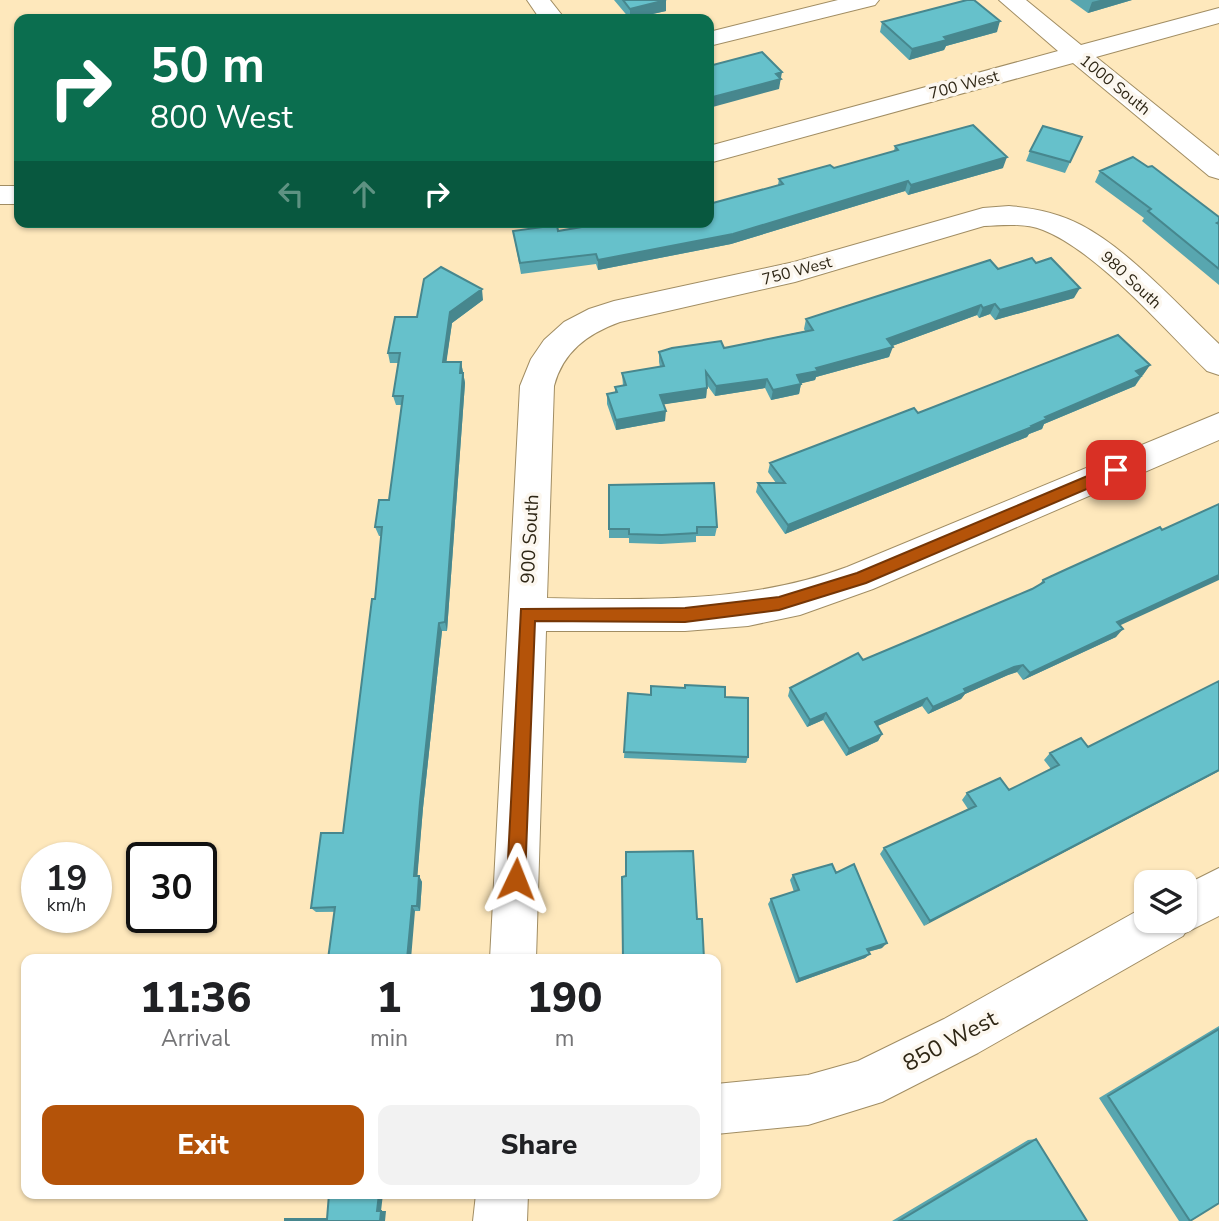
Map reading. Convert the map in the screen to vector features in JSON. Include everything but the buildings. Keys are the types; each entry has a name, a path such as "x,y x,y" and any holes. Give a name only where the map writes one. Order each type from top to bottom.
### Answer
{"street":[{"path":"714,38 867,0"},
{"name":"1000 South","path":"1011,0 1219,170"},
{"name":"700 West","path":"714,154 1219,15"},
{"name":"750 West","path":"565,337 596,318 614,312 795,272 983,217 1032,217"},
{"name":"980 South","path":"1032,217 1060,225 1086,239 1219,363"},
{"name":"900 South","path":"513,954 537,386 546,359 565,337"},
{"path":"527,614 685,615 738,610 818,593 860,578 1219,426"},
{"path":"1197,903 1219,891"},
{"name":"850 West","path":"721,1109 808,1100 864,1084 961,1037 1144,933"},
{"path":"500,1221 502,1199"}],"route":[{"path":"516,879 527,614 685,615 779,604 860,578 1116,470"}]}
